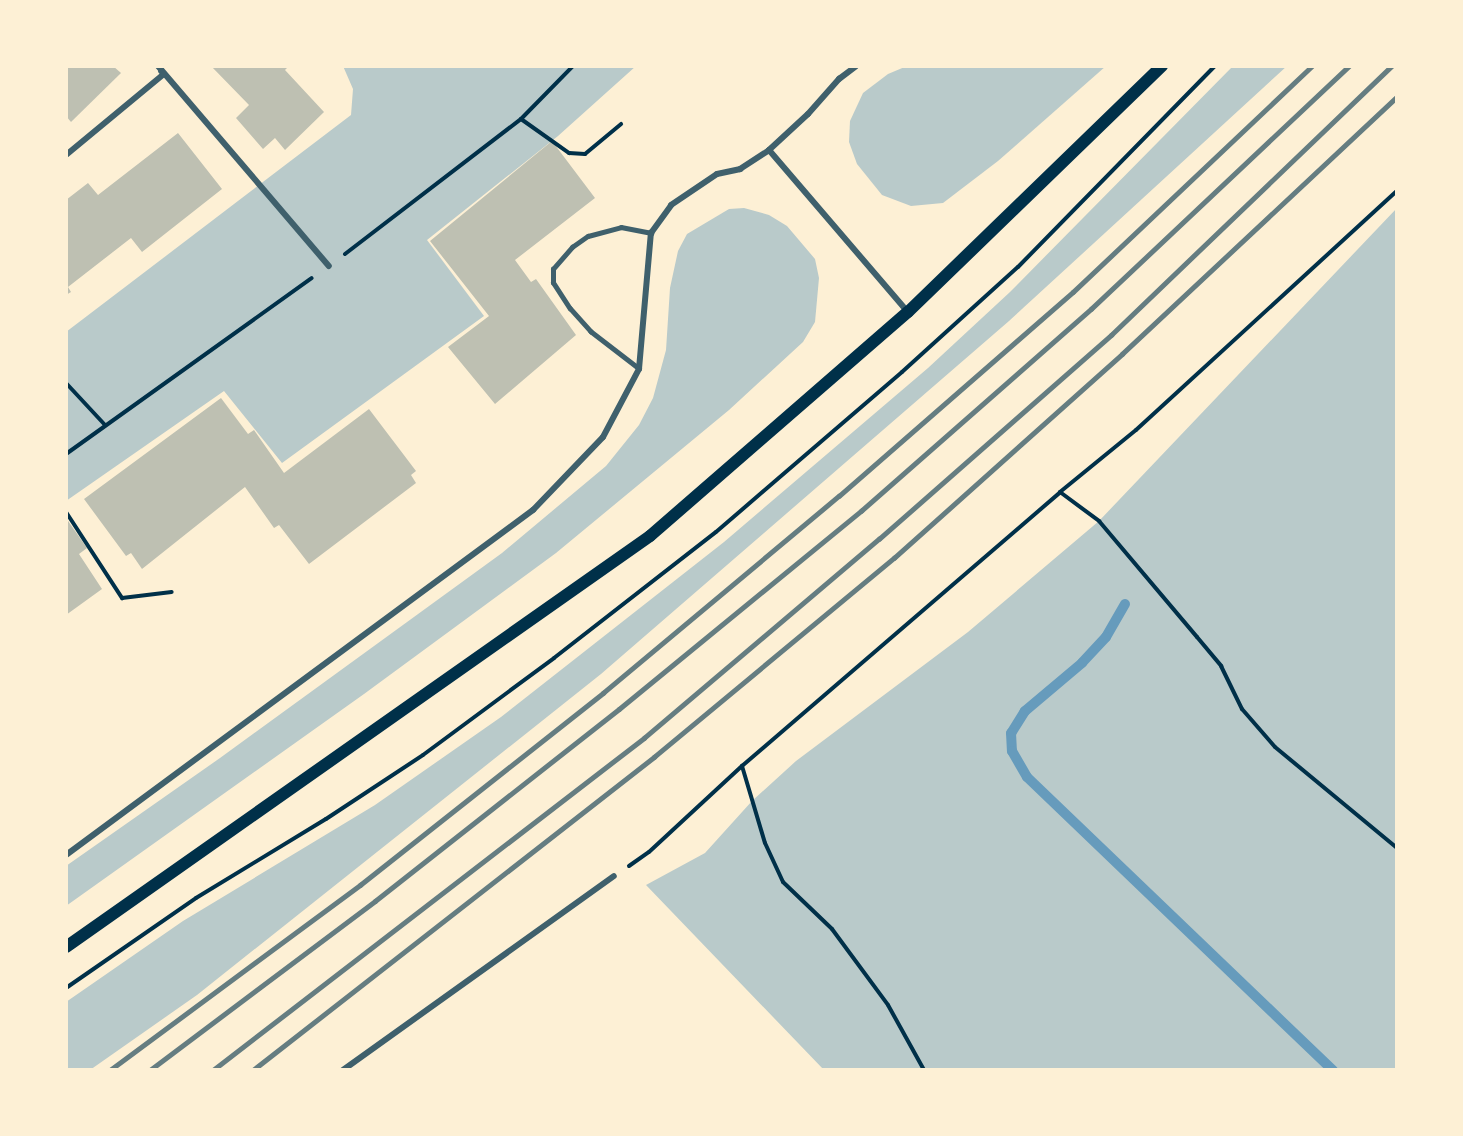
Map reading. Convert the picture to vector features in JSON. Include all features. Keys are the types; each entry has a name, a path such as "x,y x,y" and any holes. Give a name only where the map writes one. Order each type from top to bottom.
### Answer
{"main road":[{"path":"66,947 650,537 908,312 1162,66"}],"street":[{"path":"66,155 164,74 158,66"},
{"path":"158,66 329,266"},
{"path":"66,855 533,510 603,437 639,369 651,233 671,204 717,174 740,169 769,150 808,114 839,79 856,66"},
{"path":"769,150 908,312"},
{"path":"343,1070 614,876"}],"lane":[{"path":"639,369 591,332 570,309 553,283 553,269 572,247 588,236 621,227 651,233"}],"path":[{"path":"521,119 569,153 585,154 621,124"},
{"path":"614,876 649,852 742,766 1060,492 1136,430 1397,191"},
{"path":"66,383 105,425"},
{"path":"1060,492 1099,521 1197,637 1221,666 1242,709 1275,747 1397,848"},
{"path":"66,512 122,598 172,592"},
{"path":"742,766 765,843 783,882 832,929 888,1005 924,1070"}],"shaded area":[{"path":"343,66 636,66 558,136 427,240 484,316 282,463 224,391 66,501 66,332 351,115 353,89"},
{"path":"907,66 1106,66 998,161 943,203 911,206 882,195 857,164 849,142 850,121 863,93 888,74"},
{"path":"1233,66 1287,66 1009,321 601,674 197,995 90,1070 66,1070 66,1002 183,921 375,805 501,717 724,542 928,368 1010,292"},
{"path":"744,208 769,215 787,226 815,259 819,278 815,322 803,342 729,410 556,553 364,694 66,906 66,866 220,758 502,553 606,466 639,425 653,398 666,350 670,288 678,251 687,234 729,209"},
{"path":"1397,208 1397,1070 824,1070 646,885 705,853 752,801 796,761 968,632 1099,521"}],"building":[{"path":"66,66 113,66 121,73 71,122 66,116"},
{"path":"211,66 289,66 285,70 324,112 285,150 275,138 263,149 236,118 249,105"},
{"path":"178,133 222,189 142,252 131,238 68,287 71,292 66,295 66,200 88,183 98,195"},
{"path":"552,141 595,198 515,260 531,282 536,279 576,335 495,404 448,347 489,316 430,241"},
{"path":"221,398 248,434 254,430 284,473 369,409 416,471 411,475 416,483 309,564 279,525 274,528 245,487 142,569 131,553 126,556 84,499"},
{"path":"66,518 87,548 79,554 102,589 66,615"}],"waterway":[{"path":"1125,604 1106,637 1082,663 1025,711 1011,733 1012,751 1027,777 1333,1070"}],"railway":[{"path":"110,1070 360,885 603,693 839,496 1073,292 1312,66"},
{"path":"150,1070 375,901 619,709 861,511 1091,309 1349,66"},
{"path":"213,1070 644,738 879,539 1111,335 1392,66"},
{"path":"253,1070 654,757 894,558 1122,354 1397,97"}]}
